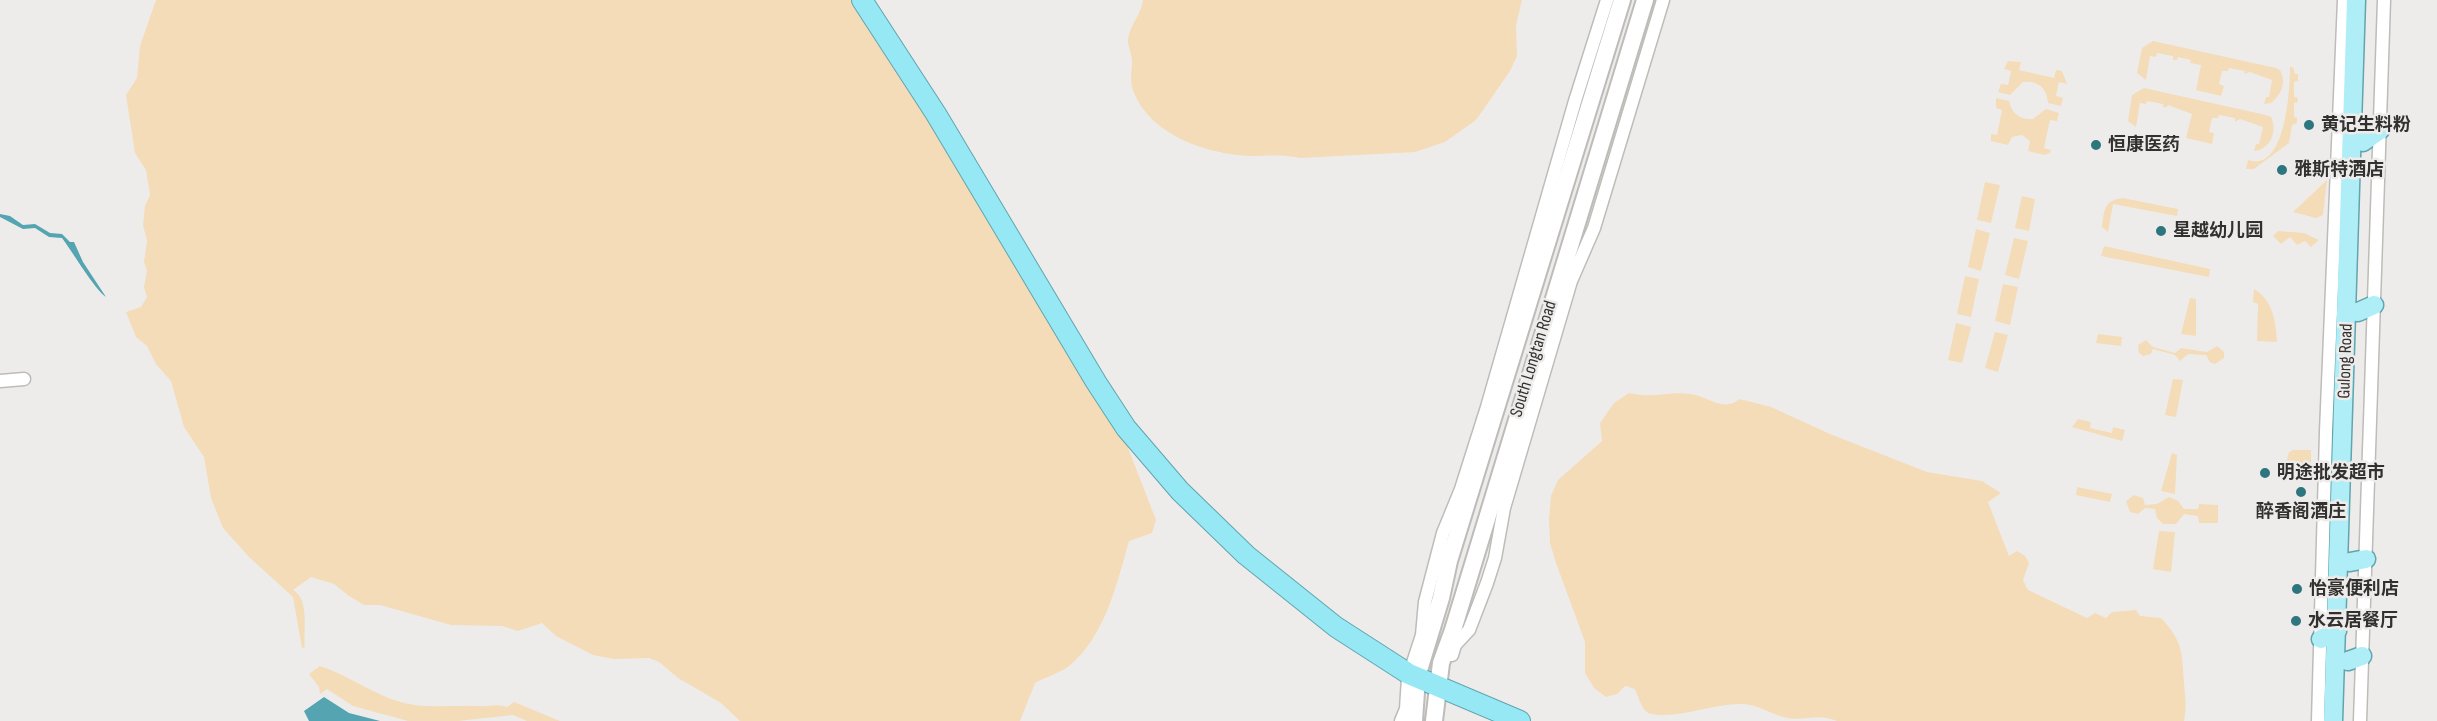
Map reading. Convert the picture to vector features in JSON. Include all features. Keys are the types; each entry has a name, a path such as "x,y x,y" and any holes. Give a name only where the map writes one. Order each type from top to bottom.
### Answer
{"highway":[{"path":"862,0 936,114 1096,382 1126,428 1180,491 1246,555 1336,627 1413,676 1520,721"}],"main road":[{"name":"South Longtan Road","path":"1414,721 1413,676 1441,598 1455,539 1622,0"},
{"name":"South Longtan Road","path":"1434,721 1461,603 1564,283 1645,0"},
{"name":"Gulong Road","path":"2345,721 2355,658 2366,308 2363,142 2353,7"},
{"name":"Gulong Road","path":"2333,721 2329,635 2353,7"},
{"path":"2363,142 2380,130"},
{"path":"1441,598 1461,603"}],"street":[{"path":"1401,721 1422,635 1425,603 1443,533 1461,489 1487,407 1606,0"},
{"path":"1441,721 1441,687 1455,645 1469,630 1490,576 1504,508 1564,283 1594,228 1663,0"},
{"path":"2366,308 2380,130 2384,0"},
{"path":"0,381 24,379"},
{"path":"2318,721 2329,635"},
{"path":"2355,658 2360,721"}],"shaded area":[{"path":"156,0 853,0 1125,440 1156,520 1152,533 1129,541 1108,608 1092,640 1069,666 1035,683 1020,721 740,721 721,703 678,678 659,662 649,658 614,659 593,655 556,636 542,623 518,631 502,626 451,625 380,605 364,605 334,584 311,577 293,590 298,594 304,608 305,647 302,648 293,597 249,557 223,528 211,498 204,457 184,427 171,381 156,364 147,346 136,337 126,312 141,307 147,297 144,287 147,271 144,262 147,241 143,225 145,206 150,195 146,170 135,153 126,95 137,78 140,46"},
{"path":"1143,0 1522,0 1516,25 1517,56 1510,71 1476,120 1445,142 1415,152 1300,158 1250,156 1199,147 1167,131 1154,121 1142,108 1132,89 1131,81 1132,59 1128,43 1132,26"},
{"path":"2153,41 2276,68 2282,75 2282,88 2271,103 2264,104 2266,97 2269,97 2272,80 2229,68 2228,71 2222,71 2219,84 2224,86 2221,96 2196,90 2201,65 2178,57 2177,60 2173,60 2173,56 2157,53 2156,57 2150,56 2146,80 2137,73 2142,48"},
{"path":"2008,61 2021,62 2019,70 2054,78 2056,70 2062,71 2067,84 2059,82 2056,96 2063,98 2061,106 2048,103 2044,89 2033,82 2023,82 2010,95 1998,92 2001,84 2008,85 2011,71 2004,69"},
{"path":"2290,67 2293,67 2295,74 2298,74 2298,81 2294,82 2294,97 2297,97 2298,102 2294,103 2294,117 2297,118 2297,123 2292,125 2289,143 2254,169 2246,169 2248,160 2261,161 2271,154 2278,142 2287,110"},
{"path":"2144,88 2266,115 2271,117 2273,122 2273,134 2264,147 2254,151 2256,144 2259,144 2263,127 2240,119 2235,122 2235,118 2219,115 2218,118 2212,118 2209,132 2214,133 2212,144 2186,138 2192,114 2168,105 2163,107 2163,104 2147,101 2146,104 2140,103 2136,127 2128,121 2132,95"},
{"path":"1996,98 2009,101 2014,113 2024,118 2033,119 2046,109 2059,113 2057,121 2050,120 2044,148 2051,150 2050,153 2044,155 2028,151 2030,141 2022,135 2012,137 2008,145 1991,141 1991,134 1997,135 2002,110 1996,108"},
{"path":"2327,180 2323,215 2316,218 2293,212"},
{"path":"1985,182 2000,185 1991,223 1977,220"},
{"path":"2022,196 2035,199 2029,231 2015,228"},
{"path":"2123,198 2178,209 2177,216 2113,204 2108,232 2102,227 2106,207 2112,201"},
{"path":"1976,229 1990,233 1981,271 1968,267"},
{"path":"2278,231 2304,233 2319,240 2311,247 2305,241 2297,245 2290,237 2281,244 2273,236"},
{"path":"2014,238 2028,241 2019,279 2005,275"},
{"path":"2104,246 2210,269 2209,277 2101,256"},
{"path":"1965,276 1979,279 1971,317 1957,314"},
{"path":"2003,284 2018,287 2010,325 1995,321"},
{"path":"2254,289 2269,305 2276,327 2277,342 2257,341 2258,304 2253,302"},
{"path":"2190,298 2196,299 2196,336 2181,334"},
{"path":"1956,323 1971,327 1962,363 1948,360"},
{"path":"1995,332 2008,335 1998,372 1985,368"},
{"path":"2098,334 2122,337 2121,346 2096,343"},
{"path":"2146,340 2153,347 2175,353 2181,348 2207,352 2217,346 2224,352 2224,358 2215,364 2210,362 2206,355 2188,354 2180,361 2175,355 2153,349 2151,354 2143,356 2139,353 2138,345"},
{"path":"2173,379 2183,380 2176,417 2165,415"},
{"path":"1629,393 1690,394 1721,404 1733,403 1740,399 1771,407 1830,434 1927,472 1982,481 2001,493 1988,502 2009,556 2017,551 2025,556 2029,563 2023,580 2028,590 2087,618 2095,613 2106,618 2112,612 2136,610 2140,616 2161,618 2168,626 2174,634 2182,655 2186,702 2184,721 1837,721 1817,717 1787,718 1742,704 1659,715 1646,711 1635,689 1625,686 1617,694 1606,697 1594,688 1585,673 1585,642 1550,543 1549,519 1551,496 1558,480 1602,441 1600,423 1614,403"},
{"path":"2078,419 2091,422 2090,428 2112,433 2113,427 2125,430 2122,441 2072,427"},
{"path":"2311,450 2311,465 2286,463 2289,452"},
{"path":"2172,453 2177,455 2175,494 2161,491"},
{"path":"2077,487 2112,494 2110,502 2076,495"},
{"path":"2134,495 2143,498 2145,505 2157,504 2169,497 2178,501 2184,509 2198,509 2199,504 2218,505 2218,523 2199,523 2198,516 2184,514 2176,524 2163,524 2157,518 2155,509 2145,508 2138,514 2130,512 2126,501"},
{"path":"2159,531 2175,532 2171,572 2153,569"},
{"path":"320,666 402,703 431,706 496,705 507,707 514,702 560,721 527,721 513,715 458,721 408,721 353,706 327,689 320,694 319,687 309,674"}],"water":[{"path":"0,214 10,216 23,225 35,224 50,233 62,234 70,242 74,242 83,262 106,297 90,279 62,238 49,237 35,228 23,229 0,217"},
{"path":"324,697 349,713 380,721 309,721 304,711"}],"place":[{"name":"黄记生料粉","path":"2309,125"},
{"name":"恒康医药","path":"2096,145"},
{"name":"雅斯特酒店","path":"2282,170"},
{"name":"星越幼儿园","path":"2161,231"},
{"name":"明途批发超市","path":"2265,473"},
{"name":"醉香阁酒庄","path":"2301,492"},
{"name":"怡豪便利店","path":"2297,589"},
{"name":"水云居餐厅","path":"2296,621"}]}
